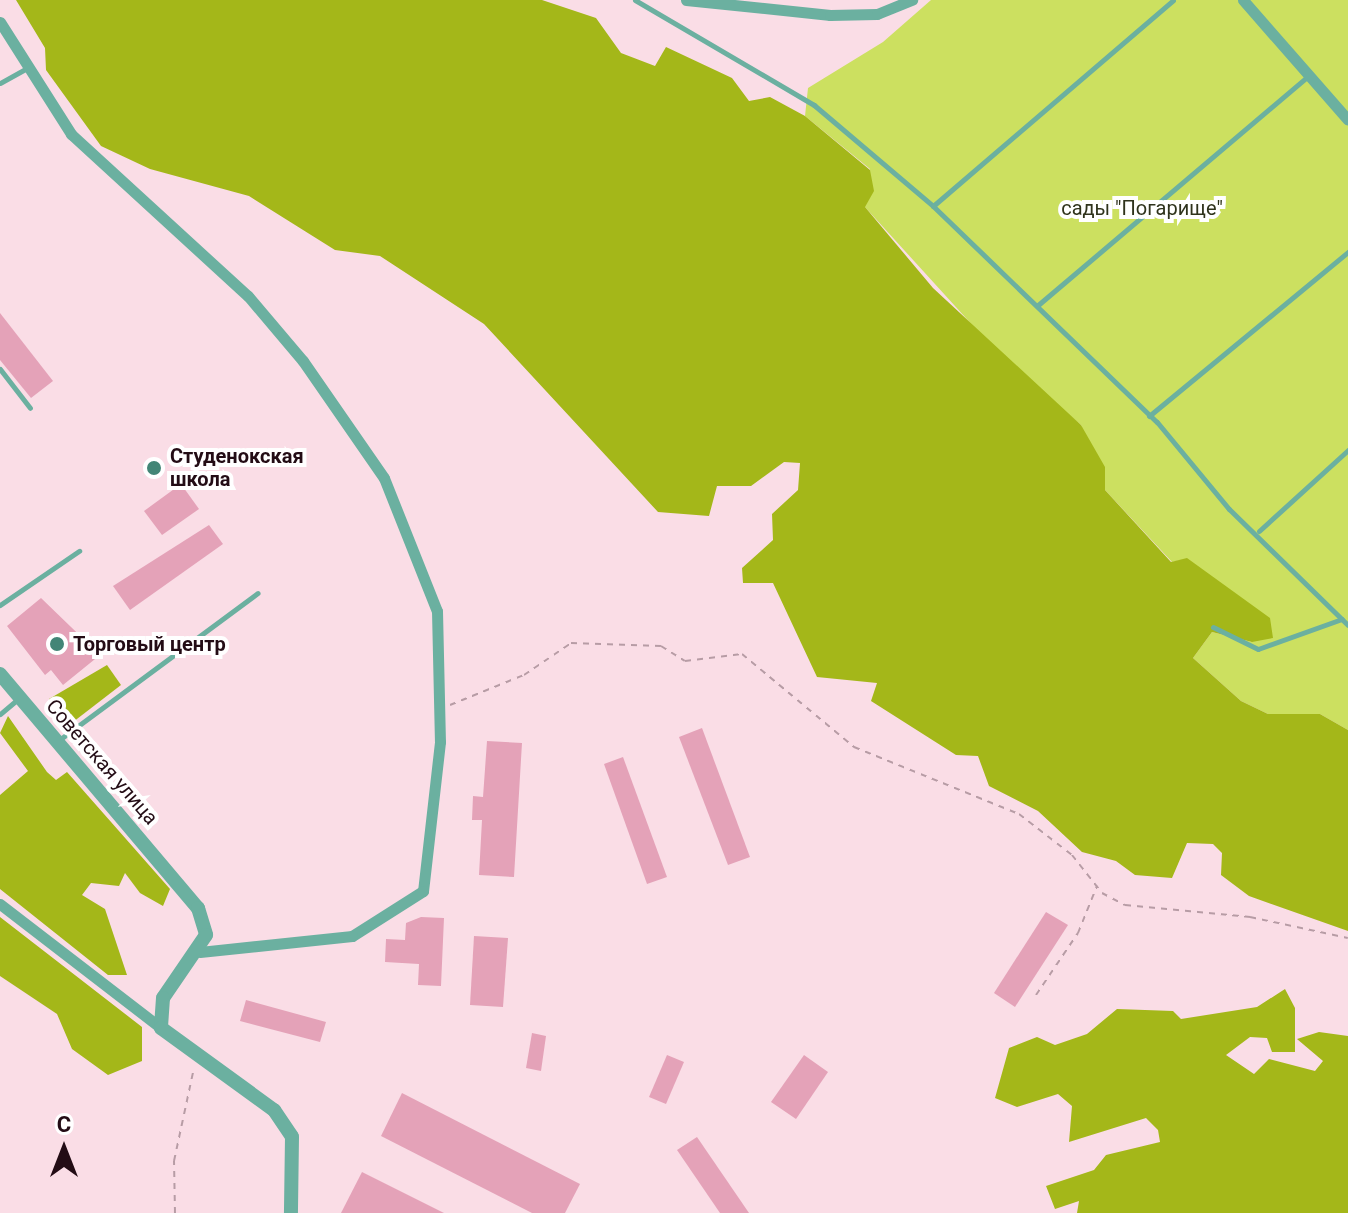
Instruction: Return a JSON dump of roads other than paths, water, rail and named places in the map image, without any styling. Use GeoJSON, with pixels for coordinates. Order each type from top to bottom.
{"type":"FeatureCollection","features":[{"type":"Feature","properties":{"kind":"street"},"geometry":{"type":"LineString","coordinates":[[686,0],[830,15],[877,14],[912,0]]}},
{"type":"Feature","properties":{"kind":"street"},"geometry":{"type":"LineString","coordinates":[[1243,0],[1348,120]]}},
{"type":"Feature","properties":{"kind":"street"},"geometry":{"type":"LineString","coordinates":[[0,22],[71,134],[105,170],[248,296],[384,478],[437,611],[441,714],[429,875],[413,904],[343,938],[200,952],[163,998],[161,1028]]}},
{"type":"Feature","properties":{"kind":"street","name":"Советская улица"},"geometry":{"type":"LineString","coordinates":[[0,674],[175,875],[198,908],[206,935],[200,952]]}},
{"type":"Feature","properties":{"kind":"street"},"geometry":{"type":"LineString","coordinates":[[0,904],[274,1110],[292,1137],[291,1213]]}},
{"type":"Feature","properties":{"kind":"lane"},"geometry":{"type":"LineString","coordinates":[[635,0],[814,105],[933,206],[1038,305],[1148,416],[1229,509],[1259,531],[1348,625]]}},
{"type":"Feature","properties":{"kind":"lane"},"geometry":{"type":"LineString","coordinates":[[933,206],[1173,0]]}},
{"type":"Feature","properties":{"kind":"lane"},"geometry":{"type":"LineString","coordinates":[[0,83],[28,68]]}},
{"type":"Feature","properties":{"kind":"lane"},"geometry":{"type":"LineString","coordinates":[[1038,305],[1309,76]]}},
{"type":"Feature","properties":{"kind":"lane"},"geometry":{"type":"LineString","coordinates":[[1148,416],[1348,252]]}},
{"type":"Feature","properties":{"kind":"lane"},"geometry":{"type":"LineString","coordinates":[[0,369],[30,408]]}},
{"type":"Feature","properties":{"kind":"lane"},"geometry":{"type":"LineString","coordinates":[[1259,531],[1348,450]]}},
{"type":"Feature","properties":{"kind":"lane"},"geometry":{"type":"LineString","coordinates":[[0,605],[79,551]]}},
{"type":"Feature","properties":{"kind":"lane"},"geometry":{"type":"LineString","coordinates":[[58,741],[258,593]]}},
{"type":"Feature","properties":{"kind":"lane"},"geometry":{"type":"LineString","coordinates":[[1213,627],[1258,649],[1342,619]]}},
{"type":"Feature","properties":{"kind":"lane"},"geometry":{"type":"LineString","coordinates":[[0,714],[20,697]]}},
{"type":"Feature","properties":{"kind":"place","name":"Студенокская школа"},"geometry":{"type":"Point","coordinates":[154,468]}},
{"type":"Feature","properties":{"kind":"place","name":"Торговый центр"},"geometry":{"type":"Point","coordinates":[57,644]}},
{"type":"Feature","properties":{"kind":"park label","name":"сады \"Погарище\""},"geometry":{"type":"Point","coordinates":[1142,208]}}]}
